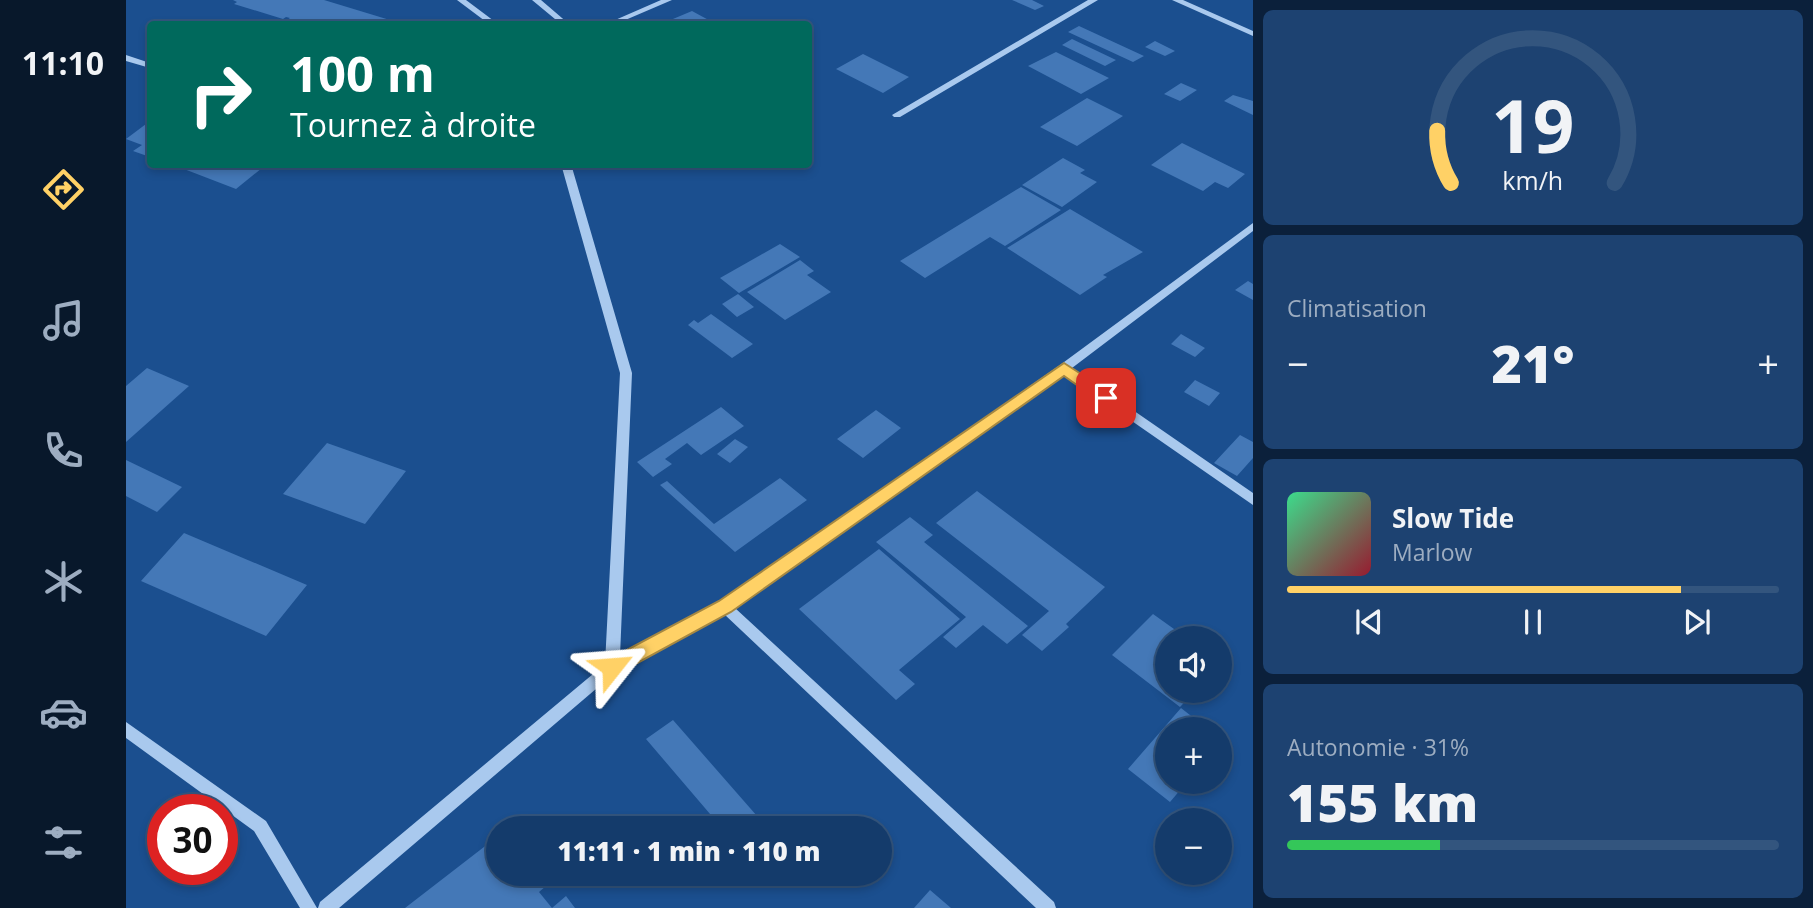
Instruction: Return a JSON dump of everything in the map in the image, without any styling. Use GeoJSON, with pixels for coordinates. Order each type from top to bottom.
{"type":"FeatureCollection","features":[{"type":"Feature","properties":{"kind":"street"},"geometry":{"type":"LineString","coordinates":[[461,0],[490,21]]}},
{"type":"Feature","properties":{"kind":"street"},"geometry":{"type":"LineString","coordinates":[[536,0],[561,21]]}},
{"type":"Feature","properties":{"kind":"street"},"geometry":{"type":"LineString","coordinates":[[617,21],[668,0]]}},
{"type":"Feature","properties":{"kind":"street"},"geometry":{"type":"LineString","coordinates":[[897,114],[1094,0]]}},
{"type":"Feature","properties":{"kind":"street"},"geometry":{"type":"LineString","coordinates":[[1176,0],[1253,34]]}},
{"type":"Feature","properties":{"kind":"street"},"geometry":{"type":"LineString","coordinates":[[126,58],[147,65]]}},
{"type":"Feature","properties":{"kind":"street"},"geometry":{"type":"LineString","coordinates":[[567,168],[626,373],[612,667]]}},
{"type":"Feature","properties":{"kind":"street"},"geometry":{"type":"LineString","coordinates":[[326,908],[612,667],[725,607],[1064,368],[1253,226]]}},
{"type":"Feature","properties":{"kind":"street"},"geometry":{"type":"LineString","coordinates":[[1064,368],[1253,500]]}},
{"type":"Feature","properties":{"kind":"street"},"geometry":{"type":"LineString","coordinates":[[725,607],[1048,908]]}},
{"type":"Feature","properties":{"kind":"street"},"geometry":{"type":"LineString","coordinates":[[126,729],[260,825],[309,908]]}},
{"type":"Feature","properties":{"kind":"building"},"geometry":{"type":"Polygon","coordinates":[[[233,0],[324,0],[393,21],[290,21],[287,20],[290,18],[283,19],[234,4],[237,2],[233,0]]]}},
{"type":"Feature","properties":{"kind":"building"},"geometry":{"type":"Polygon","coordinates":[[[1012,0],[1032,0],[1044,6],[1035,10],[1012,0]]]}},
{"type":"Feature","properties":{"kind":"building"},"geometry":{"type":"Polygon","coordinates":[[[692,11],[710,21],[668,21],[692,11]]]}},
{"type":"Feature","properties":{"kind":"building"},"geometry":{"type":"Polygon","coordinates":[[[1079,26],[1144,56],[1133,62],[1068,32],[1079,26]]]}},
{"type":"Feature","properties":{"kind":"building"},"geometry":{"type":"Polygon","coordinates":[[[1072,39],[1116,60],[1105,66],[1062,45],[1072,39]]]}},
{"type":"Feature","properties":{"kind":"building"},"geometry":{"type":"Polygon","coordinates":[[[1155,41],[1175,51],[1165,56],[1145,47],[1155,41]]]}},
{"type":"Feature","properties":{"kind":"building"},"geometry":{"type":"Polygon","coordinates":[[[1056,52],[1109,78],[1081,94],[1028,66],[1056,52]]]}},
{"type":"Feature","properties":{"kind":"building"},"geometry":{"type":"Polygon","coordinates":[[[863,54],[909,77],[883,93],[836,69],[863,54]]]}},
{"type":"Feature","properties":{"kind":"building"},"geometry":{"type":"Polygon","coordinates":[[[1181,83],[1197,90],[1180,101],[1164,94],[1181,83]]]}},
{"type":"Feature","properties":{"kind":"building"},"geometry":{"type":"Polygon","coordinates":[[[1233,95],[1253,101],[1253,115],[1224,101],[1233,95]]]}},
{"type":"Feature","properties":{"kind":"building"},"geometry":{"type":"Polygon","coordinates":[[[1087,98],[1123,116],[1077,146],[1040,127],[1087,98]]]}},
{"type":"Feature","properties":{"kind":"building"},"geometry":{"type":"Polygon","coordinates":[[[147,123],[147,156],[133,151],[142,145],[126,139],[147,123]]]}},
{"type":"Feature","properties":{"kind":"building"},"geometry":{"type":"Polygon","coordinates":[[[1182,143],[1245,174],[1228,188],[1215,182],[1203,191],[1151,165],[1182,143]]]}},
{"type":"Feature","properties":{"kind":"building"},"geometry":{"type":"Polygon","coordinates":[[[1063,158],[1085,170],[1080,173],[1097,182],[1062,207],[1022,185],[1063,158]]]}},
{"type":"Feature","properties":{"kind":"building"},"geometry":{"type":"Polygon","coordinates":[[[181,168],[262,168],[236,189],[181,168]]]}},
{"type":"Feature","properties":{"kind":"building"},"geometry":{"type":"Polygon","coordinates":[[[1021,187],[1061,210],[1005,246],[990,237],[925,278],[900,261],[1021,187]]]}},
{"type":"Feature","properties":{"kind":"building"},"geometry":{"type":"Polygon","coordinates":[[[1070,209],[1143,252],[1103,275],[1107,277],[1080,295],[1007,248],[1070,209]]]}},
{"type":"Feature","properties":{"kind":"building"},"geometry":{"type":"Polygon","coordinates":[[[780,244],[800,257],[739,293],[720,278],[780,244]]]}},
{"type":"Feature","properties":{"kind":"building"},"geometry":{"type":"Polygon","coordinates":[[[800,260],[814,271],[807,275],[831,292],[785,320],[747,292],[800,260]]]}},
{"type":"Feature","properties":{"kind":"building"},"geometry":{"type":"Polygon","coordinates":[[[1248,281],[1253,284],[1253,300],[1235,290],[1248,281]]]}},
{"type":"Feature","properties":{"kind":"building"},"geometry":{"type":"Polygon","coordinates":[[[738,294],[754,307],[737,317],[722,304],[738,294]]]}},
{"type":"Feature","properties":{"kind":"building"},"geometry":{"type":"Polygon","coordinates":[[[711,314],[753,344],[732,358],[688,325],[694,320],[698,323],[711,314]]]}},
{"type":"Feature","properties":{"kind":"building"},"geometry":{"type":"Polygon","coordinates":[[[1181,334],[1205,348],[1195,357],[1171,344],[1181,334]]]}},
{"type":"Feature","properties":{"kind":"building"},"geometry":{"type":"Polygon","coordinates":[[[147,368],[189,386],[126,442],[126,386],[147,368]]]}},
{"type":"Feature","properties":{"kind":"building"},"geometry":{"type":"Polygon","coordinates":[[[1195,380],[1220,393],[1209,406],[1184,392],[1195,380]]]}},
{"type":"Feature","properties":{"kind":"building"},"geometry":{"type":"Polygon","coordinates":[[[721,407],[744,426],[701,455],[687,443],[665,459],[672,464],[653,477],[637,462],[721,407]]]}},
{"type":"Feature","properties":{"kind":"building"},"geometry":{"type":"Polygon","coordinates":[[[876,410],[901,428],[863,458],[837,439],[876,410]]]}},
{"type":"Feature","properties":{"kind":"building"},"geometry":{"type":"Polygon","coordinates":[[[1240,435],[1253,442],[1253,458],[1237,476],[1214,463],[1240,435]]]}},
{"type":"Feature","properties":{"kind":"building"},"geometry":{"type":"Polygon","coordinates":[[[735,439],[748,447],[730,463],[717,454],[735,439]]]}},
{"type":"Feature","properties":{"kind":"building"},"geometry":{"type":"Polygon","coordinates":[[[327,443],[406,471],[365,524],[283,494],[327,443]]]}},
{"type":"Feature","properties":{"kind":"building"},"geometry":{"type":"Polygon","coordinates":[[[126,460],[182,487],[157,512],[126,496],[126,460]]]}},
{"type":"Feature","properties":{"kind":"building"},"geometry":{"type":"Polygon","coordinates":[[[780,478],[807,500],[735,552],[660,485],[667,481],[714,524],[780,478]]]}},
{"type":"Feature","properties":{"kind":"building"},"geometry":{"type":"Polygon","coordinates":[[[977,491],[1105,587],[1066,624],[1069,627],[1042,651],[1022,635],[1049,611],[936,523],[977,491]]]}},
{"type":"Feature","properties":{"kind":"building"},"geometry":{"type":"Polygon","coordinates":[[[910,517],[933,535],[924,542],[1028,626],[1007,644],[983,625],[956,648],[943,637],[966,617],[876,542],[910,517]]]}},
{"type":"Feature","properties":{"kind":"building"},"geometry":{"type":"Polygon","coordinates":[[[184,533],[307,585],[266,636],[141,581],[184,533]]]}},
{"type":"Feature","properties":{"kind":"building"},"geometry":{"type":"Polygon","coordinates":[[[879,549],[960,619],[899,670],[915,684],[896,700],[799,609],[879,549]]]}},
{"type":"Feature","properties":{"kind":"building"},"geometry":{"type":"Polygon","coordinates":[[[1153,614],[1170,626],[1155,626],[1155,688],[1112,655],[1153,614]]]}},
{"type":"Feature","properties":{"kind":"building"},"geometry":{"type":"Polygon","coordinates":[[[1181,708],[1192,717],[1173,717],[1181,708]]]}},
{"type":"Feature","properties":{"kind":"building"},"geometry":{"type":"Polygon","coordinates":[[[673,720],[757,816],[712,816],[646,739],[673,720]]]}},
{"type":"Feature","properties":{"kind":"building"},"geometry":{"type":"Polygon","coordinates":[[[1155,738],[1155,790],[1128,769],[1155,738]]]}},
{"type":"Feature","properties":{"kind":"building"},"geometry":{"type":"Polygon","coordinates":[[[1160,794],[1177,794],[1170,802],[1160,794]]]}},
{"type":"Feature","properties":{"kind":"building"},"geometry":{"type":"Polygon","coordinates":[[[486,845],[486,886],[546,886],[539,892],[552,908],[405,908],[486,845]]]}},
{"type":"Feature","properties":{"kind":"building"},"geometry":{"type":"Polygon","coordinates":[[[930,890],[951,908],[914,908],[930,890]]]}},
{"type":"Feature","properties":{"kind":"building"},"geometry":{"type":"Polygon","coordinates":[[[566,896],[575,908],[552,908],[566,896]]]}},
{"type":"Feature","properties":{"kind":"route"},"geometry":{"type":"LineString","coordinates":[[612,667],[725,607],[1064,368],[1106,398]]}}]}
